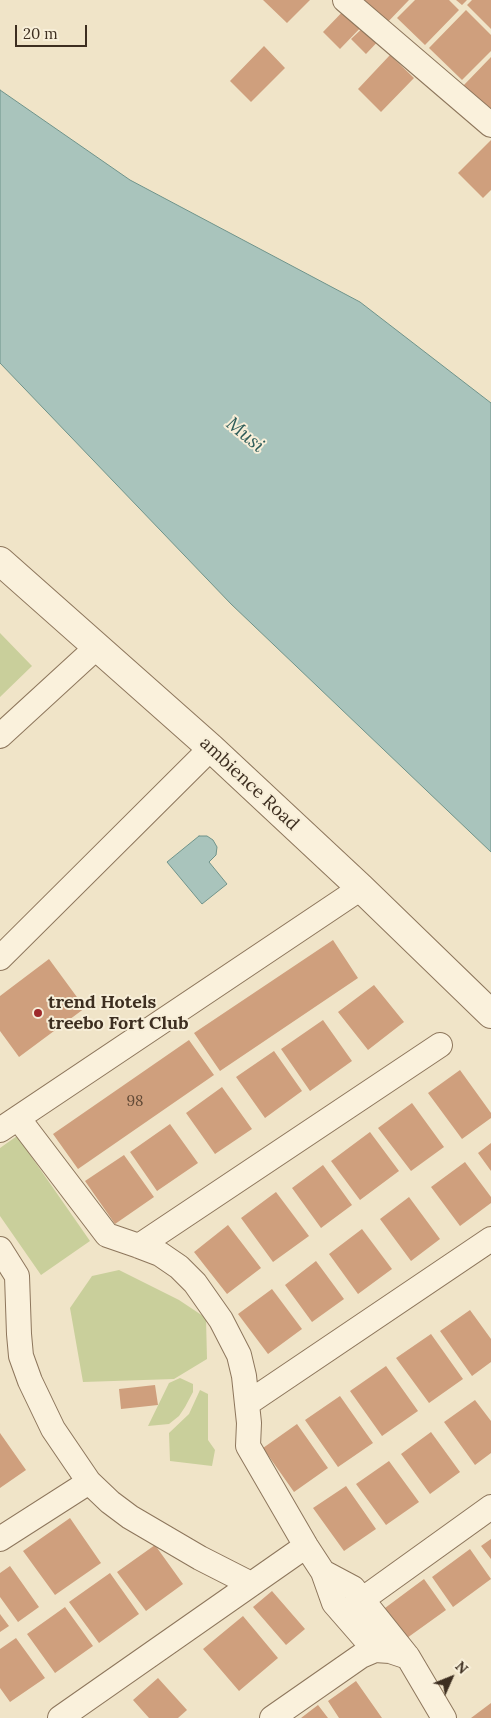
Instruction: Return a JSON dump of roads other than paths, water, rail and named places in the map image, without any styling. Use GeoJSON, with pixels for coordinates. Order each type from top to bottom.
{"type":"FeatureCollection","features":[{"type":"Feature","properties":{"kind":"street"},"geometry":{"type":"LineString","coordinates":[[345,0],[491,125]]}},
{"type":"Feature","properties":{"kind":"street","name":"ambience Road"},"geometry":{"type":"LineString","coordinates":[[0,561],[211,748],[491,1014]]}},
{"type":"Feature","properties":{"kind":"street"},"geometry":{"type":"LineString","coordinates":[[0,736],[97,647]]}},
{"type":"Feature","properties":{"kind":"street"},"geometry":{"type":"LineString","coordinates":[[0,958],[211,748]]}},
{"type":"Feature","properties":{"kind":"street"},"geometry":{"type":"LineString","coordinates":[[360,888],[9,1124],[107,1235],[160,1254],[179,1267],[195,1283],[221,1320],[238,1355],[244,1376],[248,1403],[248,1446],[323,1572],[334,1603],[375,1650]]}},
{"type":"Feature","properties":{"kind":"street"},"geometry":{"type":"LineString","coordinates":[[140,1246],[440,1045]]}},
{"type":"Feature","properties":{"kind":"street"},"geometry":{"type":"LineString","coordinates":[[248,1403],[491,1239]]}},
{"type":"Feature","properties":{"kind":"street"},"geometry":{"type":"LineString","coordinates":[[0,1249],[17,1276],[9,1315],[30,1381],[53,1430],[89,1482],[110,1502],[130,1517],[200,1558],[252,1584]]}},
{"type":"Feature","properties":{"kind":"street"},"geometry":{"type":"LineString","coordinates":[[0,1539],[89,1482]]}},
{"type":"Feature","properties":{"kind":"street"},"geometry":{"type":"LineString","coordinates":[[363,1599],[491,1507]]}},
{"type":"Feature","properties":{"kind":"street"},"geometry":{"type":"LineString","coordinates":[[60,1718],[306,1546]]}},
{"type":"Feature","properties":{"kind":"street"},"geometry":{"type":"LineString","coordinates":[[323,1572],[353,1588],[363,1599],[408,1657],[444,1718]]}},
{"type":"Feature","properties":{"kind":"street"},"geometry":{"type":"LineString","coordinates":[[272,1718],[361,1656],[375,1650],[390,1651],[408,1657]]}},
{"type":"Feature","properties":{"kind":"water","name":"Musi"},"geometry":{"type":"Polygon","coordinates":[[[0,90],[130,180],[360,302],[491,403],[491,852],[231,604],[0,363],[0,90]]]}},
{"type":"Feature","properties":{"kind":"water"},"geometry":{"type":"Polygon","coordinates":[[[199,836],[207,836],[213,840],[217,847],[216,855],[209,862],[227,884],[202,904],[167,862],[199,836]]]}},
{"type":"Feature","properties":{"kind":"place","name":"trend Hotels treebo Fort Club"},"geometry":{"type":"Point","coordinates":[38,1013]}}]}
